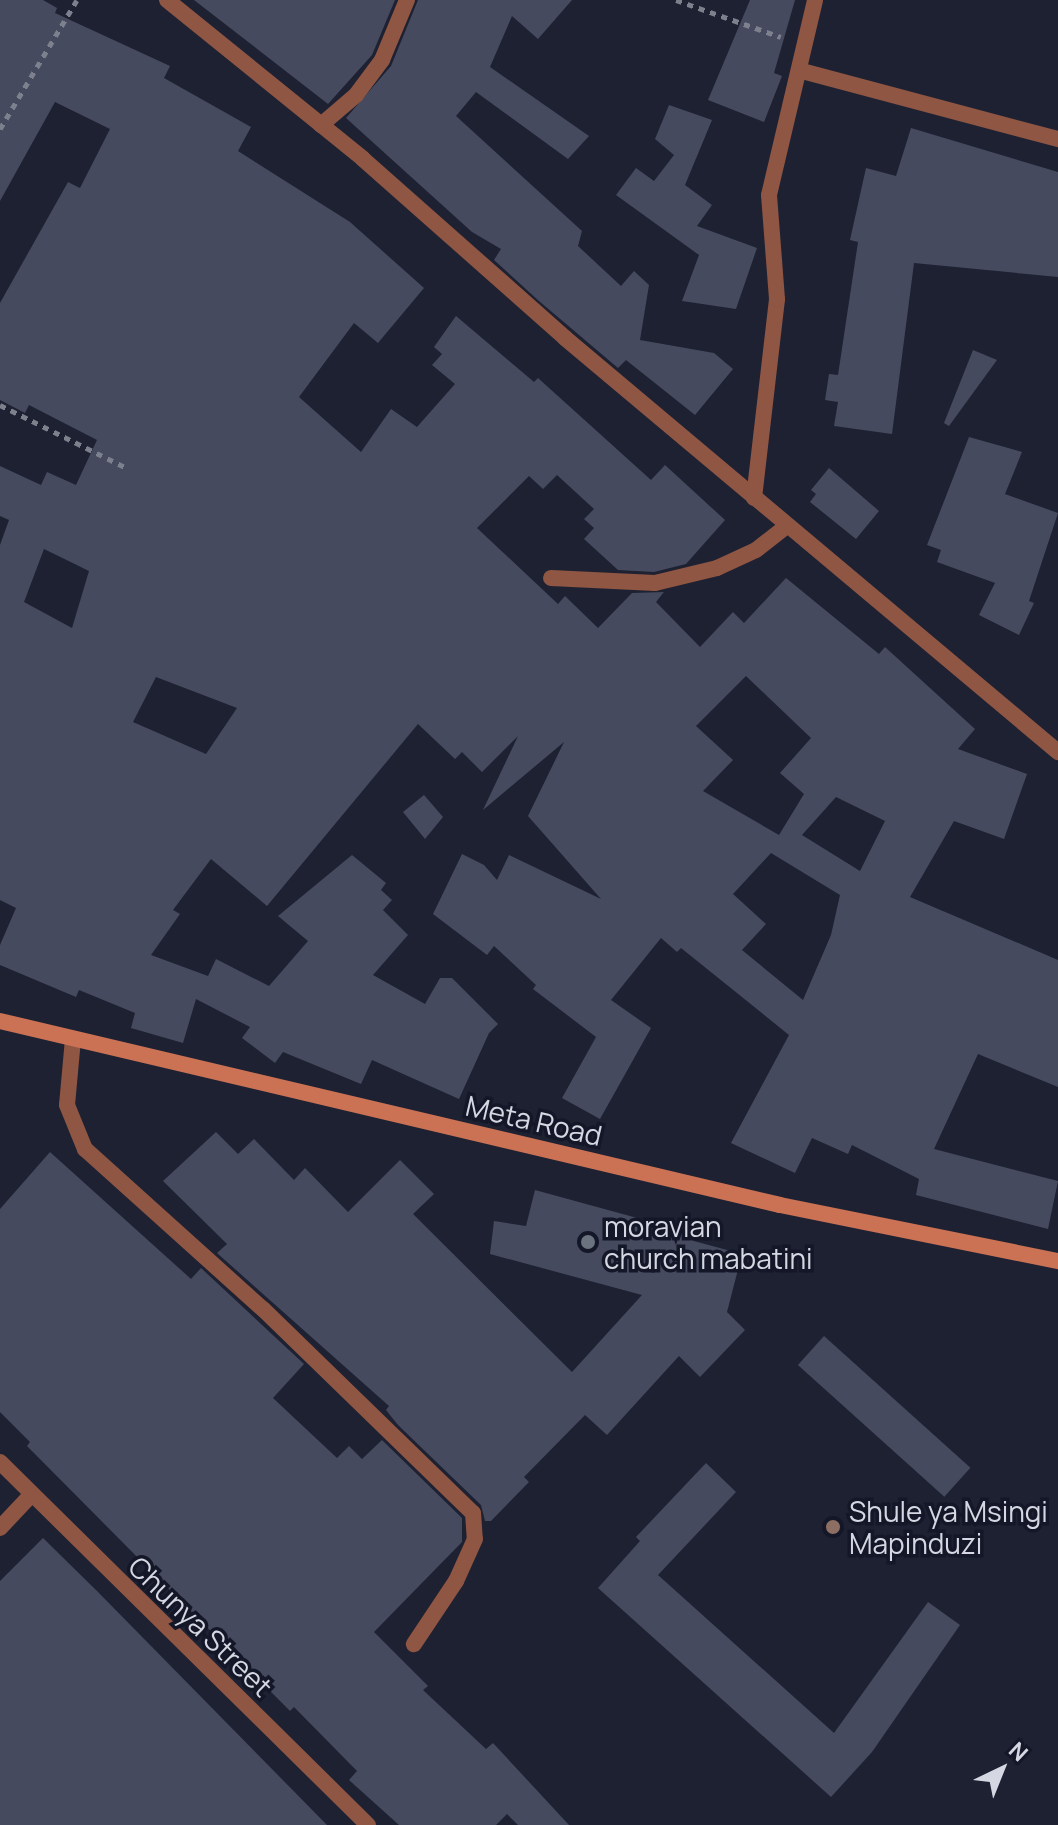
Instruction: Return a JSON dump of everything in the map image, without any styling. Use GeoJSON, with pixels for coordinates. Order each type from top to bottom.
{"type":"FeatureCollection","features":[{"type":"Feature","properties":{"kind":"street"},"geometry":{"type":"LineString","coordinates":[[167,0],[321,125],[754,498],[1058,752]]}},
{"type":"Feature","properties":{"kind":"street"},"geometry":{"type":"LineString","coordinates":[[321,125],[356,95],[382,60],[407,0]]}},
{"type":"Feature","properties":{"kind":"street"},"geometry":{"type":"LineString","coordinates":[[754,498],[777,299],[769,195],[802,71],[804,46],[815,0]]}},
{"type":"Feature","properties":{"kind":"street"},"geometry":{"type":"LineString","coordinates":[[802,71],[1058,139]]}},
{"type":"Feature","properties":{"kind":"street"},"geometry":{"type":"LineString","coordinates":[[551,578],[655,583],[717,568],[756,550],[787,526]]}},
{"type":"Feature","properties":{"kind":"street","name":"Meta Road"},"geometry":{"type":"LineString","coordinates":[[0,1021],[780,1205],[1057,1255]]}},
{"type":"Feature","properties":{"kind":"street"},"geometry":{"type":"LineString","coordinates":[[73,1039],[67,1105],[85,1149],[263,1309],[473,1513],[475,1539],[469,1553],[414,1644]]}},
{"type":"Feature","properties":{"kind":"street","name":"Chunya Street"},"geometry":{"type":"LineString","coordinates":[[0,1462],[368,1825]]}},
{"type":"Feature","properties":{"kind":"street"},"geometry":{"type":"LineString","coordinates":[[0,1528],[31,1495]]}},
{"type":"Feature","properties":{"kind":"path"},"geometry":{"type":"LineString","coordinates":[[0,129],[77,0]]}},
{"type":"Feature","properties":{"kind":"path"},"geometry":{"type":"LineString","coordinates":[[676,0],[804,46]]}},
{"type":"Feature","properties":{"kind":"path"},"geometry":{"type":"LineString","coordinates":[[0,405],[127,468]]}},
{"type":"Feature","properties":{"kind":"building"},"geometry":{"type":"Polygon","coordinates":[[[0,0],[43,0],[57,8],[55,13],[170,66],[164,78],[251,127],[238,151],[350,222],[424,288],[378,343],[354,323],[299,397],[361,452],[391,409],[417,427],[455,384],[432,365],[442,354],[434,347],[456,316],[534,382],[538,378],[651,480],[665,465],[725,520],[686,564],[654,572],[618,570],[584,539],[594,528],[584,519],[594,509],[557,475],[543,489],[529,476],[477,528],[558,604],[565,596],[598,628],[632,593],[664,592],[656,602],[700,647],[733,612],[744,623],[786,578],[879,654],[885,647],[975,729],[958,749],[1027,774],[1004,839],[954,821],[910,897],[1058,960],[1058,1087],[978,1054],[934,1149],[1058,1181],[1048,1229],[916,1195],[919,1179],[852,1145],[848,1154],[812,1138],[795,1173],[731,1143],[789,1035],[681,948],[677,952],[661,938],[611,1000],[651,1028],[600,1119],[562,1098],[596,1037],[533,989],[536,985],[494,946],[487,955],[433,914],[462,854],[484,865],[497,880],[509,855],[601,899],[528,816],[564,742],[483,810],[518,736],[482,772],[462,752],[455,759],[418,724],[267,906],[211,859],[173,910],[180,914],[151,955],[208,976],[216,959],[269,986],[308,941],[278,916],[352,855],[386,883],[381,890],[392,900],[383,910],[408,935],[373,975],[425,1004],[440,978],[452,978],[498,1024],[489,1033],[459,1099],[372,1060],[361,1084],[283,1052],[275,1063],[242,1038],[250,1027],[196,999],[183,1043],[131,1028],[135,1013],[79,990],[76,997],[0,965],[0,945],[16,908],[0,900],[0,545],[9,520],[0,516],[0,466],[41,485],[47,472],[76,485],[97,440],[29,405],[25,413],[0,400],[0,303],[68,182],[80,188],[110,129],[55,102],[0,201],[0,0]],[[44,549],[24,602],[72,628],[89,571],[44,549]],[[746,676],[696,726],[733,760],[703,791],[779,835],[804,794],[780,773],[811,738],[746,676]],[[156,677],[133,722],[206,754],[237,708],[156,677]],[[836,797],[802,835],[860,871],[885,821],[836,797]],[[771,853],[733,894],[766,924],[742,950],[803,1000],[831,935],[840,895],[771,853]]]}},
{"type":"Feature","properties":{"kind":"building"},"geometry":{"type":"Polygon","coordinates":[[[194,0],[395,0],[372,55],[328,104],[194,0]]]}},
{"type":"Feature","properties":{"kind":"building"},"geometry":{"type":"Polygon","coordinates":[[[418,0],[572,0],[538,39],[512,16],[490,67],[589,136],[568,159],[476,92],[456,116],[582,231],[578,246],[621,286],[634,271],[649,285],[640,340],[714,353],[733,369],[695,415],[626,360],[618,368],[539,301],[494,260],[501,249],[472,232],[346,118],[391,66],[418,0]]]}},
{"type":"Feature","properties":{"kind":"building"},"geometry":{"type":"Polygon","coordinates":[[[750,0],[795,0],[774,73],[782,76],[764,122],[708,100],[750,0]]]}},
{"type":"Feature","properties":{"kind":"building"},"geometry":{"type":"Polygon","coordinates":[[[669,105],[712,120],[685,185],[712,205],[697,226],[757,248],[736,309],[682,301],[699,255],[616,195],[636,168],[654,181],[674,155],[655,139],[669,105]]]}},
{"type":"Feature","properties":{"kind":"building"},"geometry":{"type":"Polygon","coordinates":[[[911,128],[1058,172],[1058,277],[914,263],[892,434],[834,426],[838,402],[825,400],[829,374],[838,375],[858,242],[850,240],[866,168],[896,176],[911,128]]]}},
{"type":"Feature","properties":{"kind":"building"},"geometry":{"type":"Polygon","coordinates":[[[973,350],[997,360],[949,426],[944,423],[973,350]]]}},
{"type":"Feature","properties":{"kind":"building"},"geometry":{"type":"Polygon","coordinates":[[[969,437],[1022,452],[1005,494],[1058,513],[1029,601],[1034,603],[1019,635],[979,615],[995,583],[937,562],[941,550],[927,545],[969,437]]]}},
{"type":"Feature","properties":{"kind":"building"},"geometry":{"type":"Polygon","coordinates":[[[829,468],[879,511],[856,539],[810,502],[816,494],[811,490],[829,468]]]}},
{"type":"Feature","properties":{"kind":"building"},"geometry":{"type":"Polygon","coordinates":[[[424,795],[443,817],[425,839],[403,812],[424,795]]]}},
{"type":"Feature","properties":{"kind":"building"},"geometry":{"type":"Polygon","coordinates":[[[216,1132],[238,1154],[254,1139],[294,1180],[305,1168],[348,1212],[400,1160],[434,1194],[413,1214],[572,1372],[642,1295],[490,1254],[494,1221],[526,1226],[535,1190],[692,1233],[690,1240],[742,1254],[727,1312],[745,1330],[700,1377],[679,1356],[607,1435],[585,1415],[524,1477],[529,1482],[491,1521],[485,1521],[481,1505],[398,1425],[386,1410],[389,1406],[217,1253],[227,1244],[163,1181],[216,1132]]]}},
{"type":"Feature","properties":{"kind":"building"},"geometry":{"type":"Polygon","coordinates":[[[50,1152],[191,1279],[201,1268],[304,1364],[273,1398],[337,1458],[349,1446],[362,1459],[382,1440],[462,1518],[462,1542],[374,1632],[428,1686],[423,1690],[486,1749],[493,1743],[569,1825],[518,1825],[507,1814],[496,1825],[399,1825],[349,1780],[357,1771],[294,1707],[290,1711],[27,1446],[30,1442],[0,1412],[0,1209],[50,1152]]]}},
{"type":"Feature","properties":{"kind":"building"},"geometry":{"type":"Polygon","coordinates":[[[824,1336],[970,1468],[944,1497],[798,1365],[824,1336]]]}},
{"type":"Feature","properties":{"kind":"building"},"geometry":{"type":"Polygon","coordinates":[[[706,1463],[736,1492],[658,1575],[834,1733],[928,1602],[960,1625],[872,1752],[831,1797],[598,1588],[640,1541],[636,1537],[706,1463]]]}},
{"type":"Feature","properties":{"kind":"building"},"geometry":{"type":"Polygon","coordinates":[[[43,1538],[327,1825],[0,1825],[0,1581],[43,1538]]]}},
{"type":"Feature","properties":{"kind":"place","name":"moravian church mabatini"},"geometry":{"type":"Point","coordinates":[588,1242]}},
{"type":"Feature","properties":{"kind":"place","name":"Shule ya Msingi Mapinduzi"},"geometry":{"type":"Point","coordinates":[833,1527]}}]}
